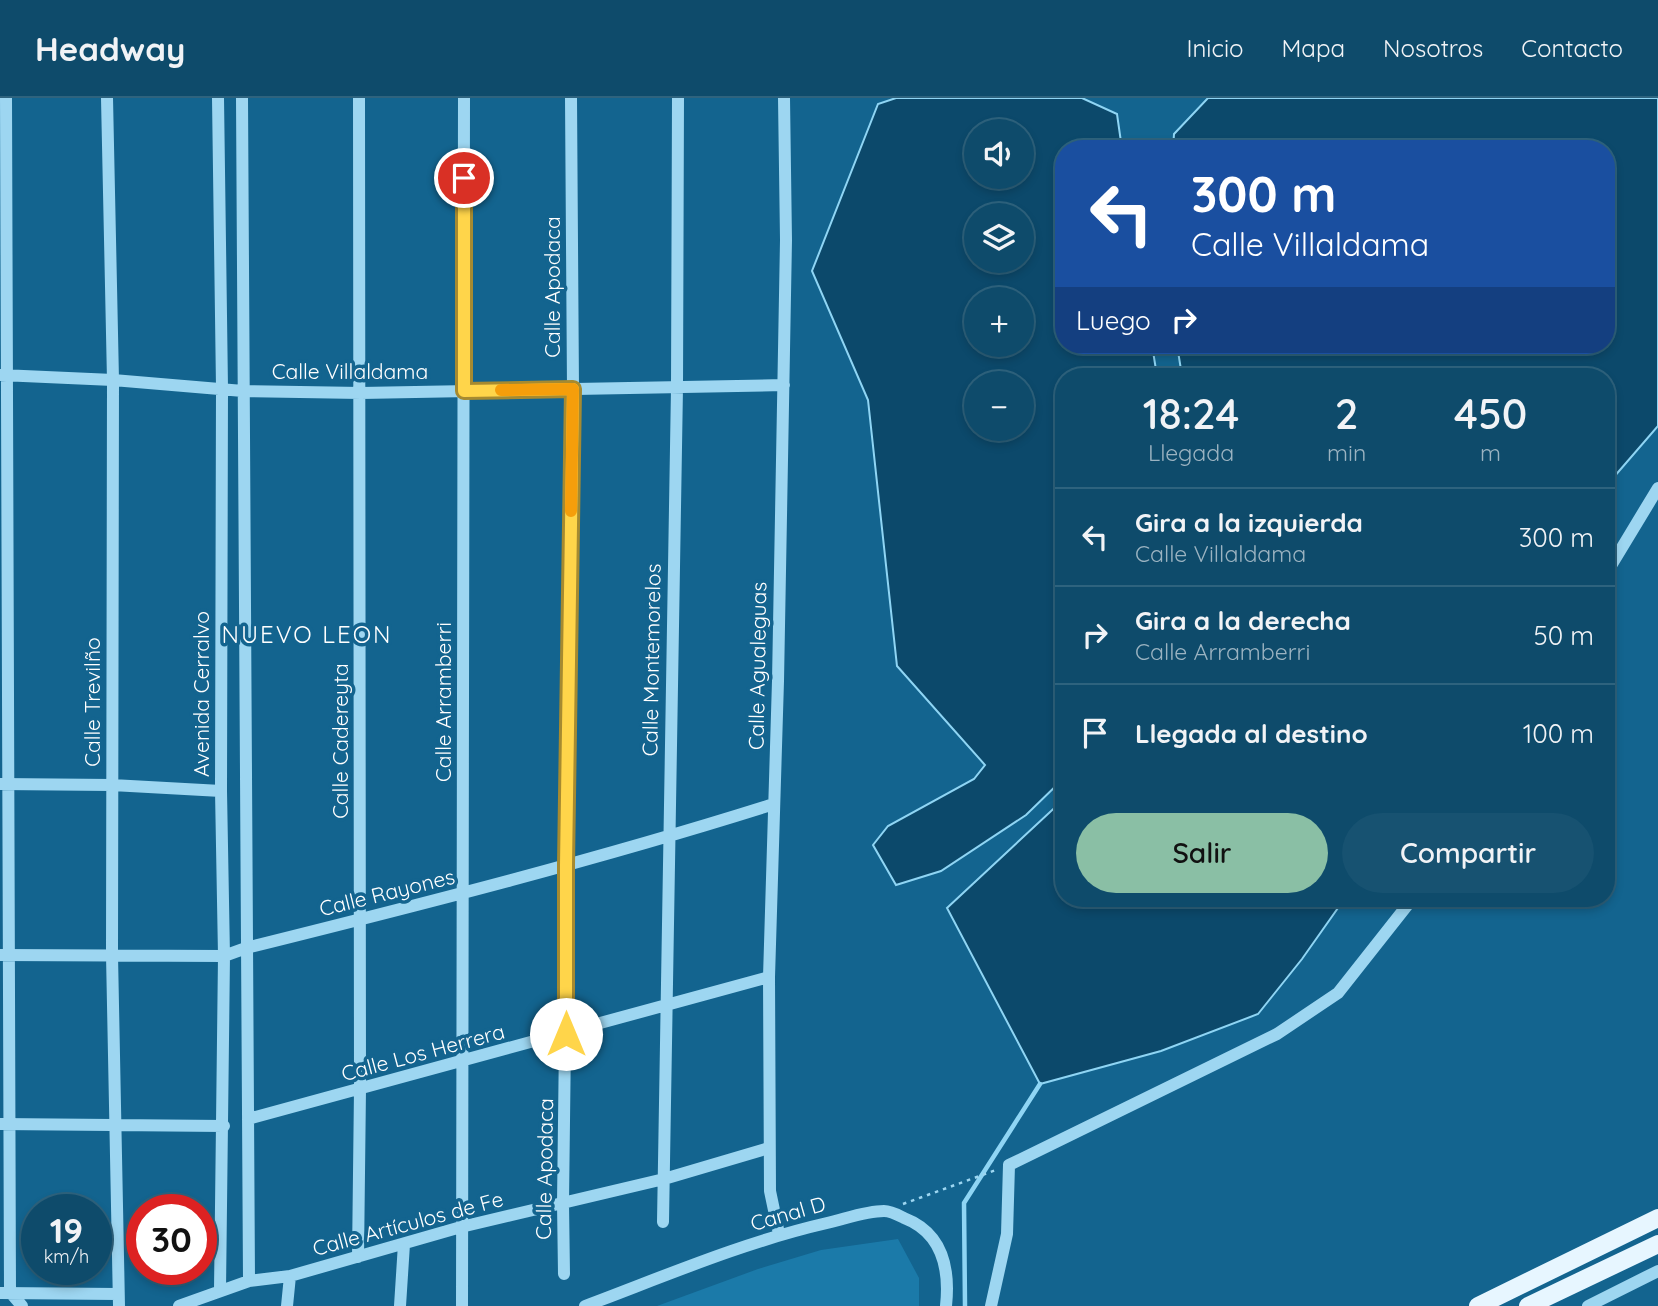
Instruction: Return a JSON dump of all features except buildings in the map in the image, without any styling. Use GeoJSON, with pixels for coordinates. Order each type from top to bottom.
{"type":"FeatureCollection","features":[{"type":"Feature","properties":{"kind":"main road"},"geometry":{"type":"LineString","coordinates":[[1478,1306],[1658,1218]]}},
{"type":"Feature","properties":{"kind":"main road"},"geometry":{"type":"LineString","coordinates":[[1528,1306],[1658,1244]]}},
{"type":"Feature","properties":{"kind":"street"},"geometry":{"type":"LineString","coordinates":[[5,1292],[6,98]]}},
{"type":"Feature","properties":{"kind":"street","name":"Calle Trevilño"},"geometry":{"type":"LineString","coordinates":[[107,98],[113,380],[112,955],[119,1300]]}},
{"type":"Feature","properties":{"kind":"street","name":"Avenida Cerralvo"},"geometry":{"type":"LineString","coordinates":[[218,98],[224,956],[220,1290]]}},
{"type":"Feature","properties":{"kind":"street","name":"Avenida Cerralvo"},"geometry":{"type":"LineString","coordinates":[[242,98],[250,1281]]}},
{"type":"Feature","properties":{"kind":"street","name":"Calle Cadereyta"},"geometry":{"type":"LineString","coordinates":[[358,1257],[361,393],[359,98]]}},
{"type":"Feature","properties":{"kind":"street","name":"Calle Arramberri"},"geometry":{"type":"LineString","coordinates":[[462,1306],[464,98]]}},
{"type":"Feature","properties":{"kind":"street","name":"Calle Apodaca"},"geometry":{"type":"LineString","coordinates":[[564,1274],[566,865],[573,389],[571,98]]}},
{"type":"Feature","properties":{"kind":"street","name":"Calle Montemorelos"},"geometry":{"type":"LineString","coordinates":[[663,1222],[677,388],[678,98]]}},
{"type":"Feature","properties":{"kind":"street","name":"Calle Agualeguas"},"geometry":{"type":"LineString","coordinates":[[779,1234],[770,1191],[769,977],[784,385],[787,189],[784,98]]}},
{"type":"Feature","properties":{"kind":"street","name":"Calle Villaldama"},"geometry":{"type":"LineString","coordinates":[[4,375],[113,380],[243,391],[361,393],[784,385]]}},
{"type":"Feature","properties":{"kind":"street"},"geometry":{"type":"LineString","coordinates":[[1615,559],[1658,488]]}},
{"type":"Feature","properties":{"kind":"street"},"geometry":{"type":"LineString","coordinates":[[4,785],[112,785],[221,791]]}},
{"type":"Feature","properties":{"kind":"street","name":"Calle Rayones"},"geometry":{"type":"LineString","coordinates":[[4,955],[224,956],[246,948],[463,894],[668,837],[774,804]]}},
{"type":"Feature","properties":{"kind":"street"},"geometry":{"type":"LineString","coordinates":[[991,1306],[1007,1234],[1009,1165],[1278,1034],[1338,993],[1407,907]]}},
{"type":"Feature","properties":{"kind":"street","name":"Calle Los Herrera"},"geometry":{"type":"LineString","coordinates":[[248,1119],[462,1063],[769,977]]}},
{"type":"Feature","properties":{"kind":"street"},"geometry":{"type":"LineString","coordinates":[[4,1124],[224,1126]]}},
{"type":"Feature","properties":{"kind":"street","name":"Calle Artículos de Fe"},"geometry":{"type":"LineString","coordinates":[[180,1306],[250,1281],[290,1276],[461,1227],[664,1179],[769,1148]]}},
{"type":"Feature","properties":{"kind":"street"},"geometry":{"type":"LineString","coordinates":[[887,1211],[928,1232],[938,1246],[945,1261],[948,1282],[946,1306]]}},
{"type":"Feature","properties":{"kind":"street","name":"Canal D"},"geometry":{"type":"LineString","coordinates":[[585,1306],[779,1234],[887,1211]]}},
{"type":"Feature","properties":{"kind":"street"},"geometry":{"type":"LineString","coordinates":[[400,1306],[404,1244]]}},
{"type":"Feature","properties":{"kind":"street"},"geometry":{"type":"LineString","coordinates":[[1588,1306],[1615,1300],[1658,1271]]}},
{"type":"Feature","properties":{"kind":"street"},"geometry":{"type":"LineString","coordinates":[[287,1306],[290,1276]]}},
{"type":"Feature","properties":{"kind":"street"},"geometry":{"type":"LineString","coordinates":[[5,1292],[119,1300]]}},
{"type":"Feature","properties":{"kind":"street"},"geometry":{"type":"LineString","coordinates":[[5,1292],[22,1306]]}},
{"type":"Feature","properties":{"kind":"path"},"geometry":{"type":"LineString","coordinates":[[887,1211],[931,1192],[993,1171]]}},
{"type":"Feature","properties":{"kind":"shaded area"},"geometry":{"type":"Polygon","coordinates":[[[896,98],[1082,98],[1117,114],[1121,140],[1055,140],[1055,354],[1153,354],[1156,368],[1055,368],[1055,787],[1026,815],[941,871],[896,885],[873,845],[888,826],[974,779],[985,765],[897,666],[868,400],[812,271],[878,104],[896,98]]]}},
{"type":"Feature","properties":{"kind":"shaded area"},"geometry":{"type":"Polygon","coordinates":[[[1208,98],[1658,98],[1658,426],[1615,476],[1615,368],[1181,368],[1178,354],[1615,354],[1615,140],[1174,140],[1174,134],[1208,98]]]}},
{"type":"Feature","properties":{"kind":"shaded area"},"geometry":{"type":"Polygon","coordinates":[[[1055,807],[1055,907],[1339,907],[1258,1014],[1161,1051],[1040,1084],[947,908],[1055,807]]]}},
{"type":"Feature","properties":{"kind":"shaded area"},"geometry":{"type":"Polygon","coordinates":[[[898,1239],[919,1278],[919,1306],[657,1306],[758,1269],[821,1250],[898,1239]]]}},
{"type":"Feature","properties":{"kind":"waterway"},"geometry":{"type":"LineString","coordinates":[[965,1306],[964,1203],[1040,1084]]}},
{"type":"Feature","properties":{"kind":"slow traffic"},"geometry":{"type":"LineString","coordinates":[[501,390],[573,389],[571,511]]}},
{"type":"Feature","properties":{"kind":"district","name":"NUEVO LEON"},"geometry":{"type":"Point","coordinates":[307,635]}},
{"type":"Feature","properties":{"kind":"route"},"geometry":{"type":"LineString","coordinates":[[464,178],[464,391],[573,389],[566,1034]]}}]}
